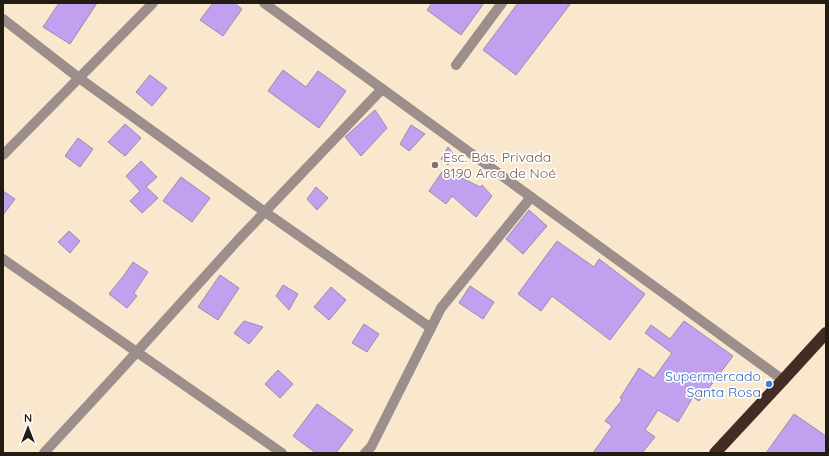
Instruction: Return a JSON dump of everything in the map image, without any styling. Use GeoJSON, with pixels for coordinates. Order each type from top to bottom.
{"type":"FeatureCollection","features":[{"type":"Feature","properties":{"kind":"highway"},"geometry":{"type":"LineString","coordinates":[[715,453],[826,333]]}},
{"type":"Feature","properties":{"kind":"street"},"geometry":{"type":"LineString","coordinates":[[3,155],[153,3]]}},
{"type":"Feature","properties":{"kind":"street"},"geometry":{"type":"LineString","coordinates":[[264,3],[783,380]]}},
{"type":"Feature","properties":{"kind":"street"},"geometry":{"type":"LineString","coordinates":[[456,65],[502,3]]}},
{"type":"Feature","properties":{"kind":"street"},"geometry":{"type":"LineString","coordinates":[[3,19],[79,78],[265,212],[431,328]]}},
{"type":"Feature","properties":{"kind":"street"},"geometry":{"type":"LineString","coordinates":[[44,453],[238,240],[382,89]]}},
{"type":"Feature","properties":{"kind":"street"},"geometry":{"type":"LineString","coordinates":[[365,453],[371,446],[441,308],[531,197]]}},
{"type":"Feature","properties":{"kind":"street"},"geometry":{"type":"LineString","coordinates":[[3,259],[282,453]]}},
{"type":"Feature","properties":{"kind":"building"},"geometry":{"type":"Polygon","coordinates":[[[59,3],[97,3],[70,44],[43,27],[59,3]]]}},
{"type":"Feature","properties":{"kind":"building"},"geometry":{"type":"Polygon","coordinates":[[[213,3],[234,3],[242,9],[223,36],[200,20],[213,3]]]}},
{"type":"Feature","properties":{"kind":"building"},"geometry":{"type":"Polygon","coordinates":[[[432,3],[484,3],[461,35],[427,10],[432,3]]]}},
{"type":"Feature","properties":{"kind":"building"},"geometry":{"type":"Polygon","coordinates":[[[518,3],[571,3],[516,75],[483,50],[518,3]]]}},
{"type":"Feature","properties":{"kind":"building"},"geometry":{"type":"Polygon","coordinates":[[[283,70],[306,87],[318,71],[346,91],[319,128],[268,91],[283,70]]]}},
{"type":"Feature","properties":{"kind":"building"},"geometry":{"type":"Polygon","coordinates":[[[150,75],[167,88],[152,106],[136,92],[150,75]]]}},
{"type":"Feature","properties":{"kind":"building"},"geometry":{"type":"Polygon","coordinates":[[[375,110],[387,128],[361,156],[345,137],[375,110]]]}},
{"type":"Feature","properties":{"kind":"building"},"geometry":{"type":"Polygon","coordinates":[[[125,124],[141,138],[125,156],[108,142],[125,124]]]}},
{"type":"Feature","properties":{"kind":"building"},"geometry":{"type":"Polygon","coordinates":[[[411,125],[425,134],[409,151],[400,144],[411,125]]]}},
{"type":"Feature","properties":{"kind":"building"},"geometry":{"type":"Polygon","coordinates":[[[78,138],[93,149],[80,167],[65,156],[78,138]]]}},
{"type":"Feature","properties":{"kind":"building"},"geometry":{"type":"Polygon","coordinates":[[[448,147],[455,156],[448,165],[441,159],[448,147]]]}},
{"type":"Feature","properties":{"kind":"building"},"geometry":{"type":"Polygon","coordinates":[[[141,161],[157,177],[146,187],[158,198],[142,213],[130,201],[140,191],[126,176],[141,161]]]}},
{"type":"Feature","properties":{"kind":"building"},"geometry":{"type":"Polygon","coordinates":[[[444,169],[480,187],[482,185],[492,196],[476,217],[452,196],[446,204],[429,191],[444,169]]]}},
{"type":"Feature","properties":{"kind":"building"},"geometry":{"type":"Polygon","coordinates":[[[181,177],[210,198],[192,222],[163,201],[181,177]]]}},
{"type":"Feature","properties":{"kind":"building"},"geometry":{"type":"Polygon","coordinates":[[[316,187],[328,198],[317,210],[307,199],[316,187]]]}},
{"type":"Feature","properties":{"kind":"building"},"geometry":{"type":"Polygon","coordinates":[[[3,191],[15,199],[3,215],[3,191]]]}},
{"type":"Feature","properties":{"kind":"building"},"geometry":{"type":"Polygon","coordinates":[[[529,210],[547,226],[523,254],[506,239],[529,210]]]}},
{"type":"Feature","properties":{"kind":"building"},"geometry":{"type":"Polygon","coordinates":[[[69,231],[80,241],[70,253],[58,242],[69,231]]]}},
{"type":"Feature","properties":{"kind":"building"},"geometry":{"type":"Polygon","coordinates":[[[557,241],[594,267],[599,259],[645,294],[610,340],[552,296],[541,311],[518,294],[557,241]]]}},
{"type":"Feature","properties":{"kind":"building"},"geometry":{"type":"Polygon","coordinates":[[[133,262],[148,272],[134,293],[137,296],[127,308],[109,294],[133,262]]]}},
{"type":"Feature","properties":{"kind":"building"},"geometry":{"type":"Polygon","coordinates":[[[220,275],[239,288],[218,320],[198,307],[220,275]]]}},
{"type":"Feature","properties":{"kind":"building"},"geometry":{"type":"Polygon","coordinates":[[[283,285],[298,294],[289,310],[276,296],[283,285]]]}},
{"type":"Feature","properties":{"kind":"building"},"geometry":{"type":"Polygon","coordinates":[[[470,286],[494,302],[483,319],[459,303],[470,286]]]}},
{"type":"Feature","properties":{"kind":"building"},"geometry":{"type":"Polygon","coordinates":[[[331,287],[346,300],[329,320],[314,307],[331,287]]]}},
{"type":"Feature","properties":{"kind":"building"},"geometry":{"type":"Polygon","coordinates":[[[244,321],[263,327],[249,344],[234,333],[244,321]]]}},
{"type":"Feature","properties":{"kind":"building"},"geometry":{"type":"Polygon","coordinates":[[[684,321],[733,356],[699,401],[693,397],[678,422],[658,410],[645,430],[655,437],[642,453],[593,453],[612,426],[605,421],[622,400],[620,398],[639,368],[654,378],[672,353],[645,333],[651,325],[670,339],[684,321]]]}},
{"type":"Feature","properties":{"kind":"building"},"geometry":{"type":"Polygon","coordinates":[[[364,324],[379,334],[367,352],[352,343],[364,324]]]}},
{"type":"Feature","properties":{"kind":"building"},"geometry":{"type":"Polygon","coordinates":[[[278,370],[293,384],[280,398],[265,384],[278,370]]]}},
{"type":"Feature","properties":{"kind":"building"},"geometry":{"type":"Polygon","coordinates":[[[317,404],[353,430],[336,453],[316,453],[293,436],[317,404]]]}},
{"type":"Feature","properties":{"kind":"building"},"geometry":{"type":"Polygon","coordinates":[[[794,414],[826,436],[826,453],[766,453],[794,414]]]}},
{"type":"Feature","properties":{"kind":"place","name":"Esc. Bás. Privada 8190 Arca de Noé"},"geometry":{"type":"Point","coordinates":[435,165]}},
{"type":"Feature","properties":{"kind":"place","name":"Supermercado Santa Rosa"},"geometry":{"type":"Point","coordinates":[769,384]}}]}
